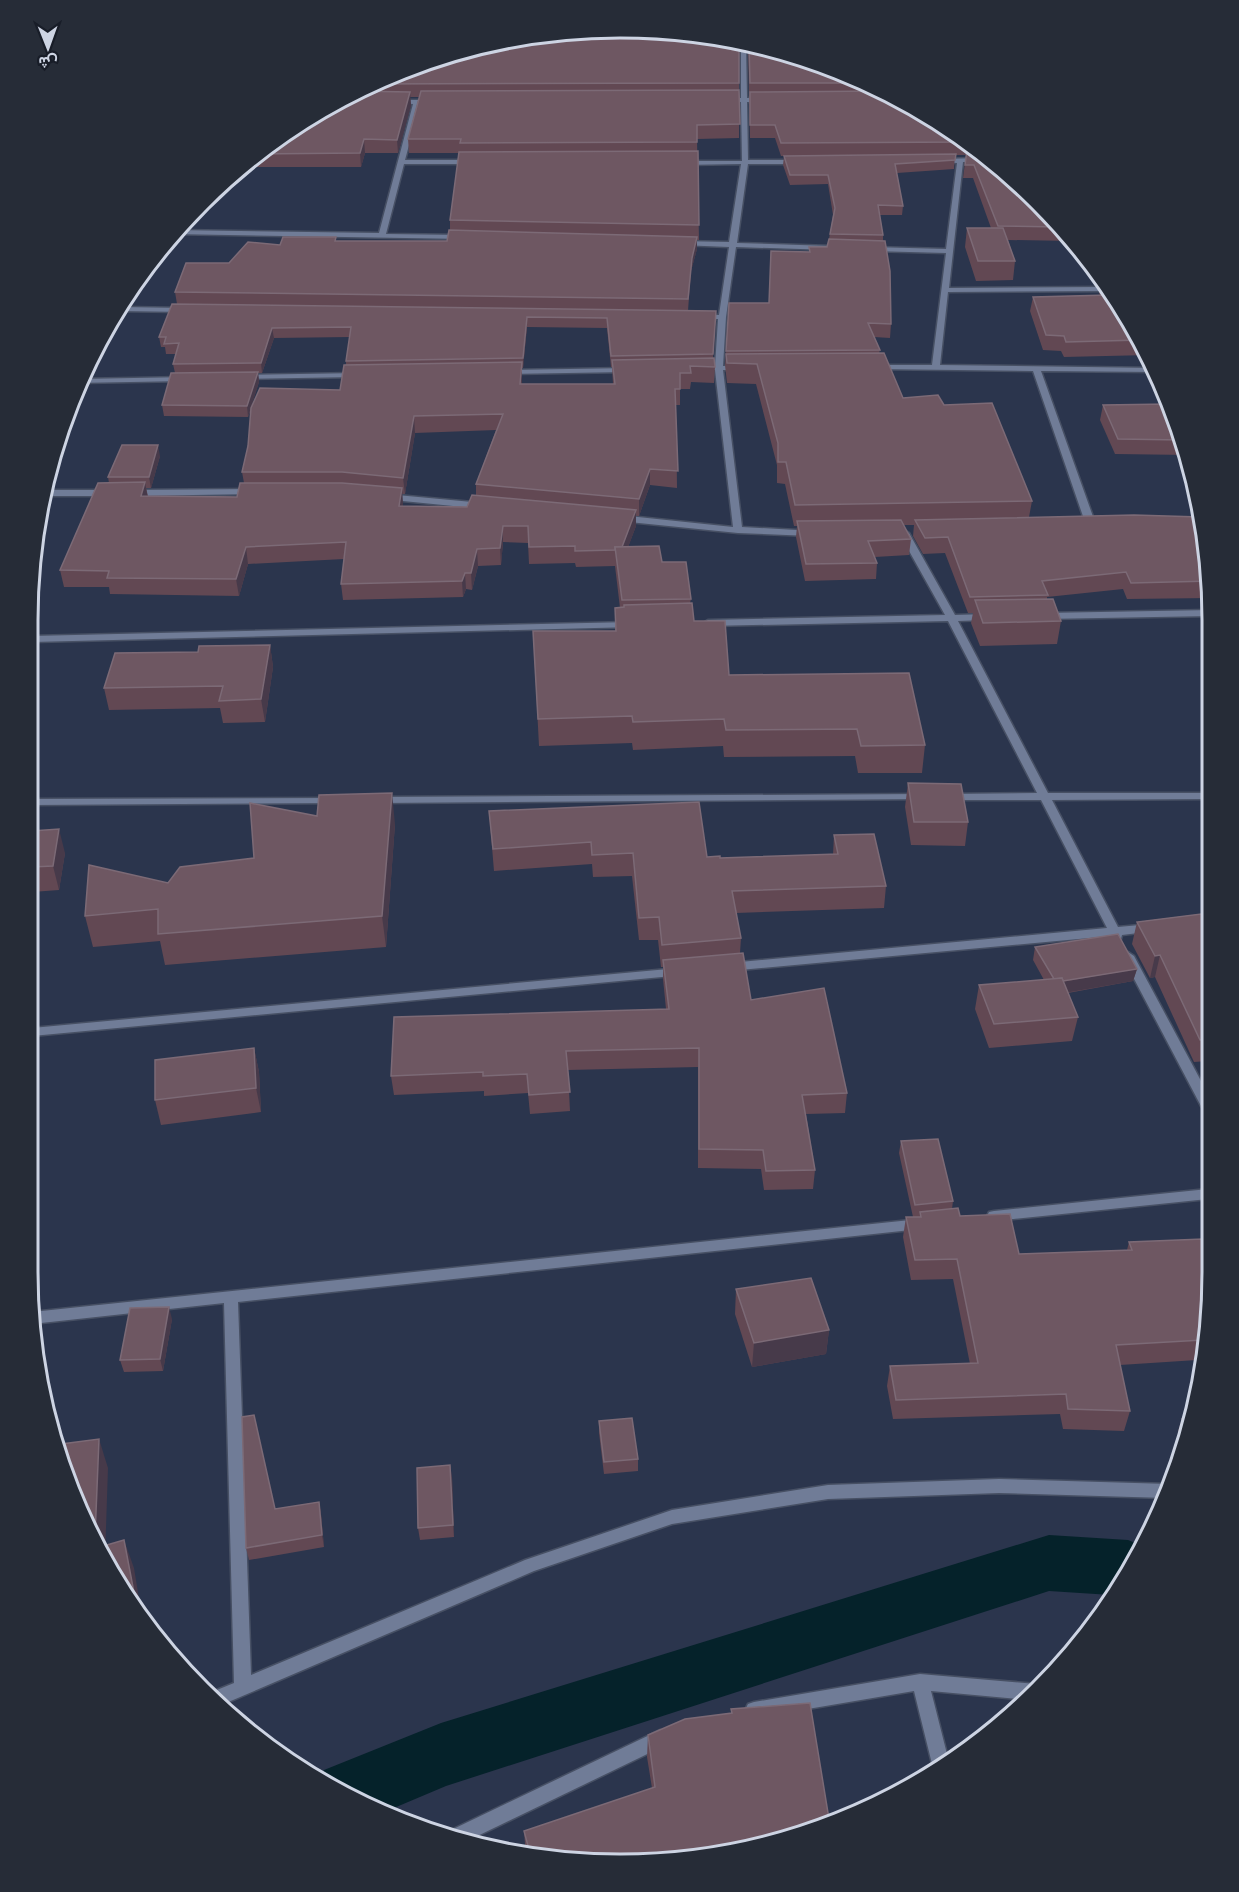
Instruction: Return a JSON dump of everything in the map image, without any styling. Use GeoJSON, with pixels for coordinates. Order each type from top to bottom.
{"type":"FeatureCollection","features":[{"type":"Feature","properties":{"kind":"street"},"geometry":{"type":"LineString","coordinates":[[738,530],[719,368],[722,317],[745,162],[746,100],[743,51]]}},
{"type":"Feature","properties":{"kind":"street"},"geometry":{"type":"LineString","coordinates":[[710,100],[769,100]]}},
{"type":"Feature","properties":{"kind":"street"},"geometry":{"type":"LineString","coordinates":[[383,102],[440,102]]}},
{"type":"Feature","properties":{"kind":"street"},"geometry":{"type":"LineString","coordinates":[[382,235],[417,102]]}},
{"type":"Feature","properties":{"kind":"street"},"geometry":{"type":"LineString","coordinates":[[936,161],[976,160]]}},
{"type":"Feature","properties":{"kind":"street"},"geometry":{"type":"LineString","coordinates":[[936,367],[960,161]]}},
{"type":"Feature","properties":{"kind":"street"},"geometry":{"type":"LineString","coordinates":[[401,162],[481,162]]}},
{"type":"Feature","properties":{"kind":"street"},"geometry":{"type":"LineString","coordinates":[[678,163],[805,162]]}},
{"type":"Feature","properties":{"kind":"street"},"geometry":{"type":"LineString","coordinates":[[186,232],[476,237]]}},
{"type":"Feature","properties":{"kind":"street"},"geometry":{"type":"LineString","coordinates":[[673,243],[835,248]]}},
{"type":"Feature","properties":{"kind":"street"},"geometry":{"type":"LineString","coordinates":[[858,248],[950,251]]}},
{"type":"Feature","properties":{"kind":"street"},"geometry":{"type":"LineString","coordinates":[[945,290],[1098,289]]}},
{"type":"Feature","properties":{"kind":"street"},"geometry":{"type":"LineString","coordinates":[[127,309],[191,310]]}},
{"type":"Feature","properties":{"kind":"street"},"geometry":{"type":"LineString","coordinates":[[687,317],[722,317]]}},
{"type":"Feature","properties":{"kind":"street"},"geometry":{"type":"LineString","coordinates":[[867,367],[1145,370]]}},
{"type":"Feature","properties":{"kind":"street"},"geometry":{"type":"LineString","coordinates":[[695,368],[753,368]]}},
{"type":"Feature","properties":{"kind":"street"},"geometry":{"type":"LineString","coordinates":[[1036,368],[1091,525]]}},
{"type":"Feature","properties":{"kind":"street"},"geometry":{"type":"LineString","coordinates":[[494,372],[636,369]]}},
{"type":"Feature","properties":{"kind":"street"},"geometry":{"type":"LineString","coordinates":[[233,378],[363,375]]}},
{"type":"Feature","properties":{"kind":"street"},"geometry":{"type":"LineString","coordinates":[[89,381],[197,378]]}},
{"type":"Feature","properties":{"kind":"street"},"geometry":{"type":"LineString","coordinates":[[52,494],[263,492]]}},
{"type":"Feature","properties":{"kind":"street"},"geometry":{"type":"LineString","coordinates":[[374,496],[489,506]]}},
{"type":"Feature","properties":{"kind":"street"},"geometry":{"type":"LineString","coordinates":[[604,517],[738,530],[820,533]]}},
{"type":"Feature","properties":{"kind":"street"},"geometry":{"type":"LineString","coordinates":[[1079,526],[1102,525]]}},
{"type":"Feature","properties":{"kind":"street"},"geometry":{"type":"LineString","coordinates":[[904,533],[951,617],[1043,797],[1202,1095]]}},
{"type":"Feature","properties":{"kind":"street"},"geometry":{"type":"LineString","coordinates":[[1034,616],[1202,613]]}},
{"type":"Feature","properties":{"kind":"street"},"geometry":{"type":"LineString","coordinates":[[700,623],[998,616]]}},
{"type":"Feature","properties":{"kind":"street"},"geometry":{"type":"LineString","coordinates":[[38,639],[641,625]]}},
{"type":"Feature","properties":{"kind":"street"},"geometry":{"type":"LineString","coordinates":[[365,801],[1202,795]]}},
{"type":"Feature","properties":{"kind":"street"},"geometry":{"type":"LineString","coordinates":[[38,802],[341,801]]}},
{"type":"Feature","properties":{"kind":"street"},"geometry":{"type":"LineString","coordinates":[[710,969],[1162,928]]}},
{"type":"Feature","properties":{"kind":"street"},"geometry":{"type":"LineString","coordinates":[[38,1031],[686,971]]}},
{"type":"Feature","properties":{"kind":"street"},"geometry":{"type":"LineString","coordinates":[[981,1218],[1202,1195]]}},
{"type":"Feature","properties":{"kind":"street"},"geometry":{"type":"LineString","coordinates":[[40,1317],[934,1223]]}},
{"type":"Feature","properties":{"kind":"street"},"geometry":{"type":"LineString","coordinates":[[231,1296],[243,1686]]}},
{"type":"Feature","properties":{"kind":"street"},"geometry":{"type":"LineString","coordinates":[[221,1696],[531,1565],[672,1517],[828,1492],[999,1486],[1159,1491]]}},
{"type":"Feature","properties":{"kind":"street"},"geometry":{"type":"LineString","coordinates":[[920,1682],[939,1759]]}},
{"type":"Feature","properties":{"kind":"street"},"geometry":{"type":"LineString","coordinates":[[740,1713],[775,1705],[920,1682],[1024,1691]]}},
{"type":"Feature","properties":{"kind":"street"},"geometry":{"type":"LineString","coordinates":[[463,1833],[675,1734]]}},
{"type":"Feature","properties":{"kind":"building"},"geometry":{"type":"Polygon","coordinates":[[[620,38],[695,42],[739,50],[739,83],[393,84],[432,68],[506,49],[544,42],[620,38]]]}},
{"type":"Feature","properties":{"kind":"building"},"geometry":{"type":"Polygon","coordinates":[[[749,53],[807,68],[844,83],[750,83],[749,53]]]}},
{"type":"Feature","properties":{"kind":"building"},"geometry":{"type":"Polygon","coordinates":[[[739,90],[740,124],[697,125],[697,142],[460,143],[461,139],[408,139],[421,91],[739,90]]]}},
{"type":"Feature","properties":{"kind":"building"},"geometry":{"type":"Polygon","coordinates":[[[376,91],[410,92],[397,140],[364,139],[360,153],[271,154],[329,115],[376,91]]]}},
{"type":"Feature","properties":{"kind":"building"},"geometry":{"type":"Polygon","coordinates":[[[862,91],[910,115],[952,142],[781,143],[775,125],[750,125],[750,92],[862,91]]]}},
{"type":"Feature","properties":{"kind":"building"},"geometry":{"type":"Polygon","coordinates":[[[698,151],[699,225],[450,220],[459,152],[698,151]]]}},
{"type":"Feature","properties":{"kind":"building"},"geometry":{"type":"Polygon","coordinates":[[[967,153],[1003,182],[1048,227],[998,226],[974,165],[965,165],[967,153]]]}},
{"type":"Feature","properties":{"kind":"building"},"geometry":{"type":"Polygon","coordinates":[[[956,154],[955,160],[895,164],[903,206],[878,205],[883,235],[830,234],[835,208],[828,175],[790,175],[784,156],[956,154]]]}},
{"type":"Feature","properties":{"kind":"building"},"geometry":{"type":"Polygon","coordinates":[[[967,228],[1003,228],[1015,261],[978,261],[967,228]]]}},
{"type":"Feature","properties":{"kind":"building"},"geometry":{"type":"Polygon","coordinates":[[[449,230],[697,237],[692,258],[688,299],[175,292],[186,263],[229,263],[248,242],[280,245],[283,237],[336,237],[335,241],[447,241],[449,230]]]}},
{"type":"Feature","properties":{"kind":"building"},"geometry":{"type":"Polygon","coordinates":[[[829,239],[885,241],[890,271],[891,324],[868,323],[880,350],[726,351],[729,303],[769,303],[771,251],[810,252],[809,247],[827,247],[829,239]]]}},
{"type":"Feature","properties":{"kind":"building"},"geometry":{"type":"Polygon","coordinates":[[[1102,295],[1130,340],[1066,342],[1064,336],[1046,335],[1033,297],[1102,295]]]}},
{"type":"Feature","properties":{"kind":"building"},"geometry":{"type":"Polygon","coordinates":[[[172,304],[716,311],[713,354],[611,356],[607,318],[527,317],[523,358],[346,361],[351,327],[272,328],[261,363],[173,364],[179,343],[164,344],[166,337],[159,337],[172,304]]]}},
{"type":"Feature","properties":{"kind":"building"},"geometry":{"type":"Polygon","coordinates":[[[884,353],[903,398],[938,395],[944,405],[992,403],[1032,501],[795,505],[786,462],[778,462],[778,443],[757,364],[727,363],[726,354],[884,353]]]}},
{"type":"Feature","properties":{"kind":"building"},"geometry":{"type":"Polygon","coordinates":[[[714,358],[715,367],[690,366],[691,373],[680,373],[680,389],[675,389],[678,471],[650,469],[639,499],[476,484],[503,414],[414,416],[403,478],[342,472],[242,472],[248,446],[251,408],[260,388],[340,390],[344,365],[522,362],[520,384],[615,384],[612,360],[714,358]]]}},
{"type":"Feature","properties":{"kind":"building"},"geometry":{"type":"Polygon","coordinates":[[[258,372],[247,406],[162,405],[171,373],[258,372]]]}},
{"type":"Feature","properties":{"kind":"building"},"geometry":{"type":"Polygon","coordinates":[[[1160,404],[1173,440],[1118,439],[1103,405],[1160,404]]]}},
{"type":"Feature","properties":{"kind":"building"},"geometry":{"type":"Polygon","coordinates":[[[122,445],[158,445],[149,477],[108,477],[122,445]]]}},
{"type":"Feature","properties":{"kind":"building"},"geometry":{"type":"Polygon","coordinates":[[[145,482],[141,496],[237,497],[240,483],[342,483],[402,488],[399,506],[467,507],[472,495],[636,510],[622,547],[615,547],[615,550],[575,551],[575,546],[529,547],[528,526],[503,526],[500,548],[477,549],[471,573],[465,573],[462,581],[341,584],[346,542],[246,547],[236,579],[107,578],[109,571],[60,570],[98,483],[145,482]]]}},
{"type":"Feature","properties":{"kind":"building"},"geometry":{"type":"Polygon","coordinates":[[[1134,515],[1192,517],[1200,581],[1131,583],[1126,572],[1042,581],[1048,595],[970,597],[948,537],[925,538],[915,520],[1134,515]]]}},
{"type":"Feature","properties":{"kind":"building"},"geometry":{"type":"Polygon","coordinates":[[[901,520],[911,539],[868,541],[877,563],[806,564],[797,521],[901,520]]]}},
{"type":"Feature","properties":{"kind":"building"},"geometry":{"type":"Polygon","coordinates":[[[659,546],[662,562],[686,562],[691,599],[622,600],[615,547],[659,546]]]}},
{"type":"Feature","properties":{"kind":"building"},"geometry":{"type":"Polygon","coordinates":[[[1053,599],[1061,621],[983,623],[975,600],[1053,599]]]}},
{"type":"Feature","properties":{"kind":"building"},"geometry":{"type":"Polygon","coordinates":[[[692,603],[694,621],[725,621],[729,675],[909,673],[925,745],[861,746],[857,729],[726,730],[724,719],[633,722],[632,716],[538,719],[533,631],[616,631],[615,608],[624,607],[624,605],[692,603]]]}},
{"type":"Feature","properties":{"kind":"building"},"geometry":{"type":"Polygon","coordinates":[[[270,645],[261,699],[219,701],[223,686],[104,688],[115,653],[198,652],[199,646],[270,645]]]}},
{"type":"Feature","properties":{"kind":"building"},"geometry":{"type":"Polygon","coordinates":[[[908,783],[961,784],[968,822],[914,822],[908,783]]]}},
{"type":"Feature","properties":{"kind":"building"},"geometry":{"type":"Polygon","coordinates":[[[392,793],[382,916],[158,934],[158,909],[85,916],[89,865],[168,883],[180,867],[254,858],[250,803],[317,816],[319,795],[392,793]]]}},
{"type":"Feature","properties":{"kind":"building"},"geometry":{"type":"Polygon","coordinates":[[[699,802],[707,857],[838,854],[834,835],[874,834],[886,886],[732,891],[741,938],[662,945],[659,917],[639,918],[633,853],[592,855],[591,842],[493,849],[489,811],[699,802]]]}},
{"type":"Feature","properties":{"kind":"building"},"geometry":{"type":"Polygon","coordinates":[[[59,829],[53,866],[38,867],[38,831],[59,829]]]}},
{"type":"Feature","properties":{"kind":"building"},"geometry":{"type":"Polygon","coordinates":[[[1202,914],[1202,1040],[1200,1040],[1160,955],[1155,956],[1137,922],[1202,914]]]}},
{"type":"Feature","properties":{"kind":"building"},"geometry":{"type":"Polygon","coordinates":[[[1118,934],[1137,969],[1063,981],[1062,978],[1054,979],[1035,947],[1118,934]]]}},
{"type":"Feature","properties":{"kind":"building"},"geometry":{"type":"Polygon","coordinates":[[[743,953],[751,1000],[824,988],[847,1093],[802,1095],[815,1170],[766,1171],[763,1150],[699,1149],[699,1048],[566,1051],[570,1092],[529,1095],[527,1074],[483,1076],[483,1072],[391,1076],[394,1017],[669,1009],[663,960],[743,953]]]}},
{"type":"Feature","properties":{"kind":"building"},"geometry":{"type":"Polygon","coordinates":[[[1062,978],[1078,1017],[994,1024],[979,985],[1062,978]]]}},
{"type":"Feature","properties":{"kind":"building"},"geometry":{"type":"Polygon","coordinates":[[[254,1048],[256,1088],[155,1100],[155,1060],[254,1048]]]}},
{"type":"Feature","properties":{"kind":"building"},"geometry":{"type":"Polygon","coordinates":[[[938,1139],[953,1201],[915,1205],[901,1141],[938,1139]]]}},
{"type":"Feature","properties":{"kind":"building"},"geometry":{"type":"Polygon","coordinates":[[[958,1208],[960,1216],[1010,1214],[1019,1254],[1132,1250],[1129,1242],[1202,1239],[1198,1340],[1116,1345],[1130,1411],[1068,1409],[1066,1394],[896,1400],[890,1366],[978,1363],[957,1259],[915,1260],[906,1217],[921,1217],[920,1212],[958,1208]]]}},
{"type":"Feature","properties":{"kind":"building"},"geometry":{"type":"Polygon","coordinates":[[[811,1278],[829,1330],[754,1343],[736,1289],[811,1278]]]}},
{"type":"Feature","properties":{"kind":"building"},"geometry":{"type":"Polygon","coordinates":[[[169,1307],[160,1359],[120,1360],[130,1308],[169,1307]]]}},
{"type":"Feature","properties":{"kind":"building"},"geometry":{"type":"Polygon","coordinates":[[[254,1415],[275,1509],[319,1502],[322,1535],[246,1548],[242,1417],[254,1415]]]}},
{"type":"Feature","properties":{"kind":"building"},"geometry":{"type":"Polygon","coordinates":[[[632,1418],[638,1459],[604,1462],[599,1421],[632,1418]]]}},
{"type":"Feature","properties":{"kind":"building"},"geometry":{"type":"Polygon","coordinates":[[[99,1439],[96,1525],[82,1495],[63,1444],[99,1439]]]}},
{"type":"Feature","properties":{"kind":"building"},"geometry":{"type":"Polygon","coordinates":[[[450,1465],[453,1525],[418,1528],[417,1468],[450,1465]]]}},
{"type":"Feature","properties":{"kind":"building"},"geometry":{"type":"Polygon","coordinates":[[[124,1540],[134,1593],[115,1564],[106,1545],[124,1540]]]}},
{"type":"Feature","properties":{"kind":"building"},"geometry":{"type":"Polygon","coordinates":[[[810,1703],[828,1815],[770,1835],[695,1850],[620,1854],[581,1853],[528,1847],[524,1831],[655,1787],[648,1735],[685,1719],[732,1713],[731,1709],[810,1703]]]}},
{"type":"Feature","properties":{"kind":"waterway"},"geometry":{"type":"LineString","coordinates":[[356,1791],[441,1755],[1049,1563],[1122,1568]]}}]}
